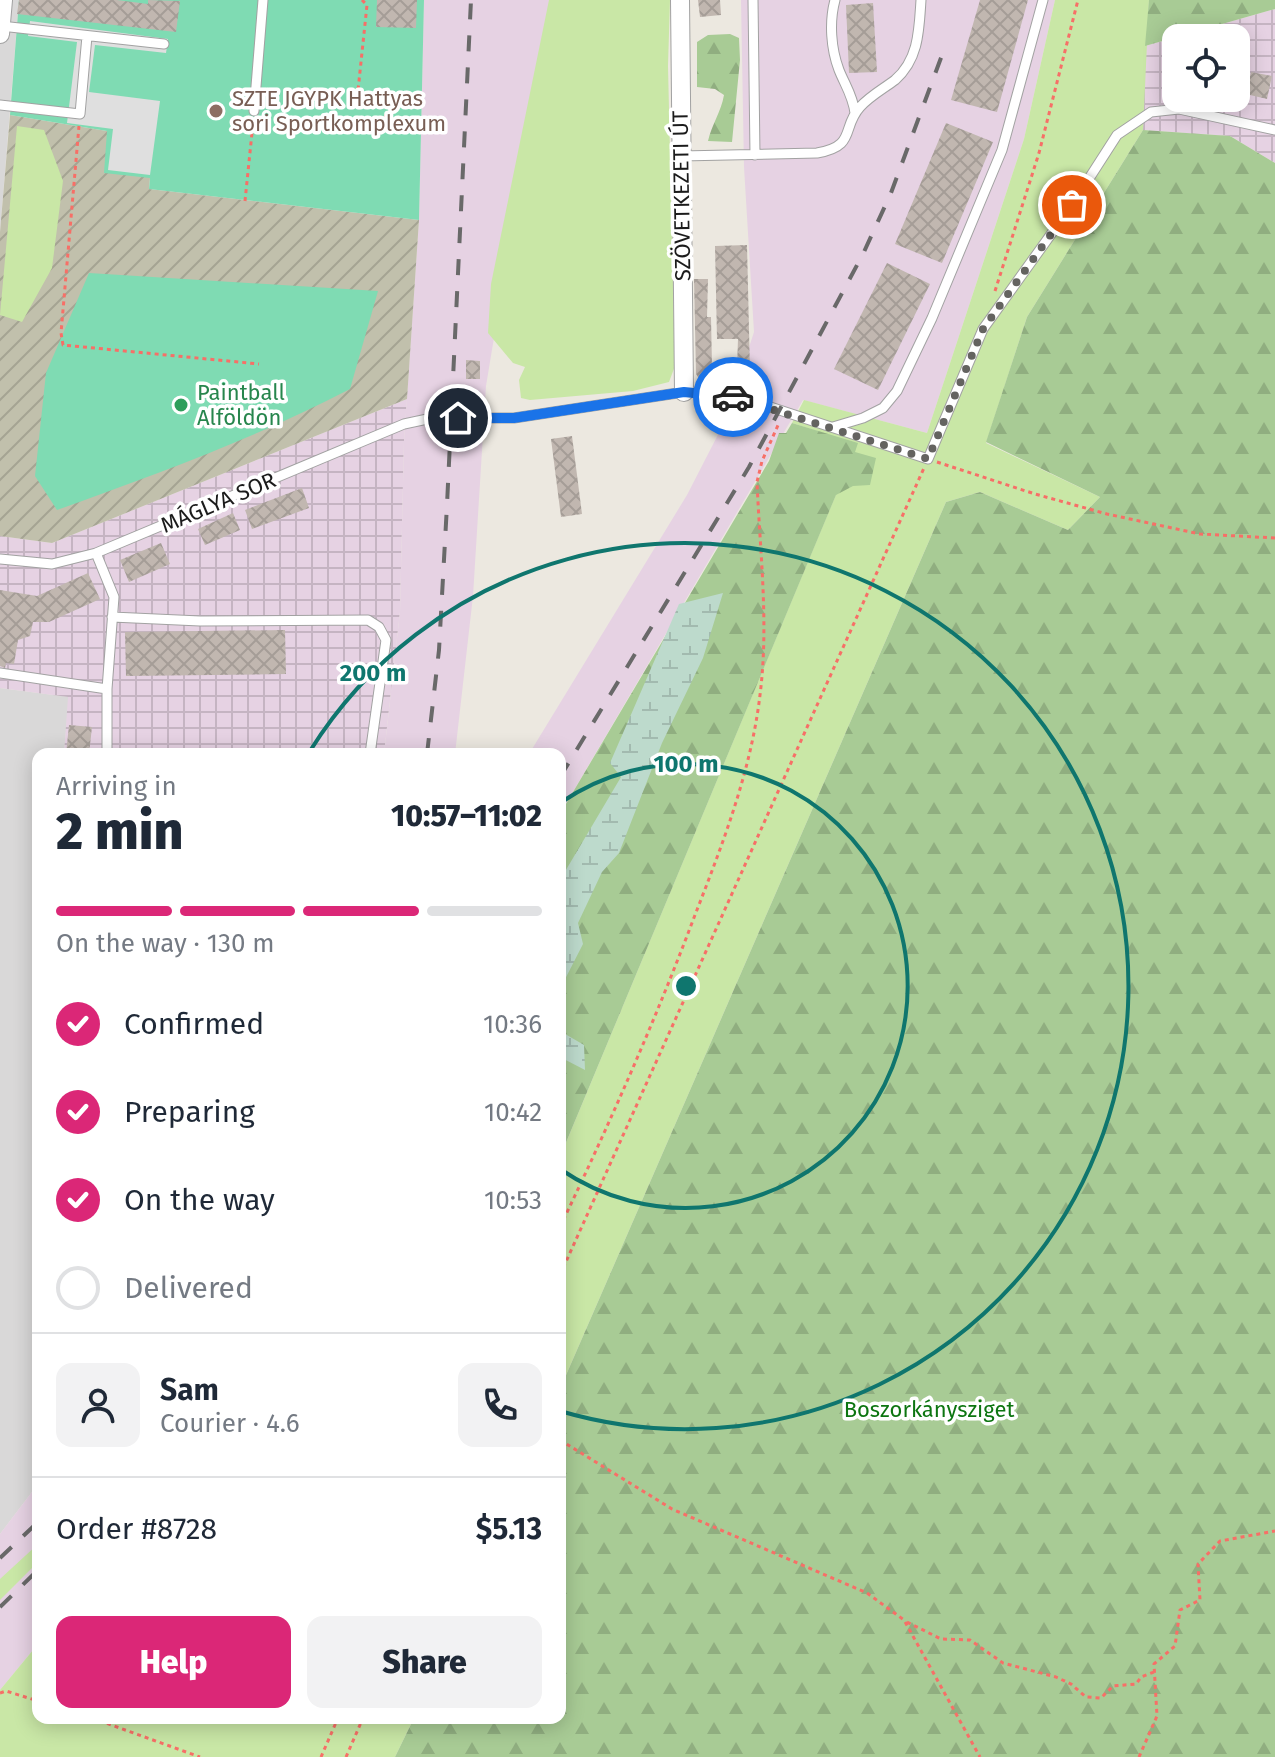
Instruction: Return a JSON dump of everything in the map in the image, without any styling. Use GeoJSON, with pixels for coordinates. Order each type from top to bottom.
{"type":"FeatureCollection","features":[{"type":"Feature","properties":{"kind":"street"},"geometry":{"type":"LineString","coordinates":[[0,34],[3,0]]}},
{"type":"Feature","properties":{"kind":"street","name":"SZÖVETKEZETI ÚT"},"geometry":{"type":"LineString","coordinates":[[680,0],[684,392]]}},
{"type":"Feature","properties":{"kind":"lane"},"geometry":{"type":"LineString","coordinates":[[254,111],[263,0]]}},
{"type":"Feature","properties":{"kind":"lane"},"geometry":{"type":"LineString","coordinates":[[753,0],[755,155]]}},
{"type":"Feature","properties":{"kind":"lane"},"geometry":{"type":"LineString","coordinates":[[680,157],[817,153],[836,148],[848,134],[855,113],[854,100],[838,69],[832,37],[835,0]]}},
{"type":"Feature","properties":{"kind":"lane"},"geometry":{"type":"LineString","coordinates":[[855,113],[910,65],[917,45],[921,0]]}},
{"type":"Feature","properties":{"kind":"lane"},"geometry":{"type":"LineString","coordinates":[[833,427],[883,408],[897,391],[932,318],[1002,150],[1043,0]]}},
{"type":"Feature","properties":{"kind":"lane"},"geometry":{"type":"LineString","coordinates":[[1,26],[164,44]]}},
{"type":"Feature","properties":{"kind":"lane"},"geometry":{"type":"LineString","coordinates":[[0,105],[80,114],[87,36]]}},
{"type":"Feature","properties":{"kind":"lane"},"geometry":{"type":"LineString","coordinates":[[458,418],[514,418],[684,392],[717,393],[745,399],[928,459],[983,329],[1072,205],[1117,135],[1151,112],[1179,109],[1275,130]]}},
{"type":"Feature","properties":{"kind":"lane","name":"MÁGLYA SOR"},"geometry":{"type":"LineString","coordinates":[[0,559],[52,564],[96,553],[404,424],[432,418]]}},
{"type":"Feature","properties":{"kind":"lane"},"geometry":{"type":"LineString","coordinates":[[96,553],[114,597],[107,689],[107,748]]}},
{"type":"Feature","properties":{"kind":"lane"},"geometry":{"type":"LineString","coordinates":[[112,617],[200,621],[368,620],[379,627],[386,640],[371,748]]}},
{"type":"Feature","properties":{"kind":"lane"},"geometry":{"type":"LineString","coordinates":[[0,673],[107,689]]}},
{"type":"Feature","properties":{"kind":"path"},"geometry":{"type":"LineString","coordinates":[[362,0],[367,5],[357,100],[391,104],[390,116],[384,116]]}},
{"type":"Feature","properties":{"kind":"path"},"geometry":{"type":"LineString","coordinates":[[992,299],[1039,153],[1078,0]]}},
{"type":"Feature","properties":{"kind":"path"},"geometry":{"type":"LineString","coordinates":[[245,201],[254,111]]}},
{"type":"Feature","properties":{"kind":"path"},"geometry":{"type":"LineString","coordinates":[[80,114],[61,333],[63,345],[259,364]]}},
{"type":"Feature","properties":{"kind":"path"},"geometry":{"type":"LineString","coordinates":[[566,1214],[670,980],[723,842],[749,763],[760,695],[765,633],[757,482],[762,461],[784,412]]}},
{"type":"Feature","properties":{"kind":"path"},"geometry":{"type":"LineString","coordinates":[[566,1262],[928,459],[1107,514],[1200,534],[1275,538]]}},
{"type":"Feature","properties":{"kind":"path"},"geometry":{"type":"LineString","coordinates":[[566,1444],[672,1509],[867,1593],[904,1620],[941,1639],[970,1640],[1003,1663],[1056,1677],[1071,1684],[1086,1697],[1101,1698],[1113,1686],[1136,1684],[1141,1677],[1154,1672]]}},
{"type":"Feature","properties":{"kind":"path"},"geometry":{"type":"LineString","coordinates":[[1139,1757],[1157,1716],[1154,1664],[1175,1646],[1180,1610],[1200,1600],[1198,1564],[1220,1541],[1275,1531]]}},
{"type":"Feature","properties":{"kind":"path"},"geometry":{"type":"LineString","coordinates":[[904,1620],[980,1757]]}},
{"type":"Feature","properties":{"kind":"path"},"geometry":{"type":"LineString","coordinates":[[0,1693],[6,1691],[32,1699]]}},
{"type":"Feature","properties":{"kind":"path"},"geometry":{"type":"LineString","coordinates":[[109,1724],[200,1757]]}},
{"type":"Feature","properties":{"kind":"path"},"geometry":{"type":"LineString","coordinates":[[321,1757],[335,1724]]}},
{"type":"Feature","properties":{"kind":"path"},"geometry":{"type":"LineString","coordinates":[[346,1757],[360,1724]]}},
{"type":"Feature","properties":{"kind":"shaded area"},"geometry":{"type":"Polygon","coordinates":[[[0,0],[19,0],[0,232],[0,0]]]}},
{"type":"Feature","properties":{"kind":"shaded area"},"geometry":{"type":"Polygon","coordinates":[[[424,0],[550,0],[486,386],[473,596],[456,748],[385,748],[400,612],[404,441],[419,220],[424,0]]]}},
{"type":"Feature","properties":{"kind":"shaded area"},"geometry":{"type":"Polygon","coordinates":[[[741,0],[1055,0],[1024,139],[927,433],[803,400],[566,804],[566,748],[533,748],[687,495],[725,421],[754,332],[744,167],[741,0]]]}},
{"type":"Feature","properties":{"kind":"shaded area"},"geometry":{"type":"Polygon","coordinates":[[[1275,9],[1275,163],[1230,136],[1143,130],[1145,46],[1162,41],[1162,112],[1250,112],[1250,24],[1222,24],[1275,9]]]}},
{"type":"Feature","properties":{"kind":"shaded area"},"geometry":{"type":"Polygon","coordinates":[[[30,21],[168,39],[166,53],[95,45],[89,92],[160,101],[150,175],[108,170],[113,129],[67,123],[77,42],[28,36],[30,21]]]}},
{"type":"Feature","properties":{"kind":"shaded area"},"geometry":{"type":"Polygon","coordinates":[[[10,115],[107,131],[150,178],[149,189],[419,220],[407,399],[52,543],[0,536],[0,232],[10,115]]]}},
{"type":"Feature","properties":{"kind":"shaded area"},"geometry":{"type":"Polygon","coordinates":[[[407,399],[400,612],[385,748],[64,748],[68,697],[0,688],[0,536],[52,543],[407,399]]]}},
{"type":"Feature","properties":{"kind":"shaded area"},"geometry":{"type":"Polygon","coordinates":[[[0,688],[69,697],[65,748],[32,748],[32,1492],[0,1534],[0,688]]]}},
{"type":"Feature","properties":{"kind":"shaded area"},"geometry":{"type":"Polygon","coordinates":[[[32,1492],[32,1651],[0,1690],[0,1534],[32,1492]]]}},
{"type":"Feature","properties":{"kind":"green space","name":"SZTE JGYPK Hattyas sori Sportkomplexum"},"geometry":{"type":"Polygon","coordinates":[[[19,0],[424,0],[419,220],[149,189],[150,178],[104,173],[107,131],[10,115],[19,0]]]}},
{"type":"Feature","properties":{"kind":"green space"},"geometry":{"type":"Polygon","coordinates":[[[549,0],[670,0],[668,66],[675,366],[669,382],[633,391],[530,400],[521,398],[519,380],[525,367],[513,363],[488,333],[491,284],[549,0]]]}},
{"type":"Feature","properties":{"kind":"green space"},"geometry":{"type":"Polygon","coordinates":[[[1055,0],[1149,0],[1143,130],[1027,317],[986,443],[1100,497],[1068,530],[980,492],[946,502],[566,1375],[566,1143],[857,444],[792,423],[804,400],[927,433],[1024,139],[1055,0]]]}},
{"type":"Feature","properties":{"kind":"green space"},"geometry":{"type":"Polygon","coordinates":[[[1149,0],[1275,0],[1275,9],[1222,24],[1162,24],[1162,41],[1145,46],[1149,0]]]}},
{"type":"Feature","properties":{"kind":"green space"},"geometry":{"type":"Polygon","coordinates":[[[730,34],[739,38],[740,60],[732,142],[708,141],[724,95],[715,89],[697,87],[697,42],[708,35],[730,34]]]}},
{"type":"Feature","properties":{"kind":"green space"},"geometry":{"type":"Polygon","coordinates":[[[17,126],[44,130],[63,181],[52,268],[22,322],[0,315],[17,126]]]}},
{"type":"Feature","properties":{"kind":"green space","name":"Boszorkánysziget"},"geometry":{"type":"Polygon","coordinates":[[[1143,130],[1230,136],[1275,163],[1275,1757],[395,1757],[411,1724],[566,1724],[566,1375],[946,502],[980,492],[1068,530],[1100,497],[986,442],[1027,317],[1143,130]]]}},
{"type":"Feature","properties":{"kind":"green space","name":"Paintball Alföldön"},"geometry":{"type":"Polygon","coordinates":[[[89,273],[378,291],[350,389],[242,439],[57,510],[35,476],[46,373],[89,273]]]}},
{"type":"Feature","properties":{"kind":"green space"},"geometry":{"type":"Polygon","coordinates":[[[792,423],[858,443],[855,452],[876,458],[870,485],[853,486],[836,495],[566,1143],[566,804],[769,461],[779,433],[786,433],[792,423]]]}},
{"type":"Feature","properties":{"kind":"green space"},"geometry":{"type":"Polygon","coordinates":[[[723,593],[703,658],[662,743],[619,853],[602,872],[578,923],[583,944],[566,977],[566,870],[621,777],[610,763],[679,604],[723,593]]]}},
{"type":"Feature","properties":{"kind":"green space"},"geometry":{"type":"Polygon","coordinates":[[[566,1034],[584,1045],[585,1070],[566,1060],[566,1034]]]}},
{"type":"Feature","properties":{"kind":"green space"},"geometry":{"type":"Polygon","coordinates":[[[32,1550],[32,1568],[0,1600],[0,1579],[32,1550]]]}},
{"type":"Feature","properties":{"kind":"green space"},"geometry":{"type":"Polygon","coordinates":[[[32,1651],[32,1724],[411,1724],[395,1757],[0,1757],[0,1690],[32,1651]]]}},
{"type":"Feature","properties":{"kind":"building"},"geometry":{"type":"Polygon","coordinates":[[[19,0],[117,0],[148,4],[148,0],[180,1],[176,32],[17,14],[19,0]]]}},
{"type":"Feature","properties":{"kind":"building"},"geometry":{"type":"Polygon","coordinates":[[[377,0],[417,0],[416,28],[376,27],[377,0]]]}},
{"type":"Feature","properties":{"kind":"building"},"geometry":{"type":"Polygon","coordinates":[[[698,0],[720,0],[721,15],[700,17],[698,0]]]}},
{"type":"Feature","properties":{"kind":"building"},"geometry":{"type":"Polygon","coordinates":[[[980,0],[1028,0],[997,112],[951,100],[980,0]]]}},
{"type":"Feature","properties":{"kind":"building"},"geometry":{"type":"Polygon","coordinates":[[[873,3],[877,72],[849,73],[846,5],[873,3]]]}},
{"type":"Feature","properties":{"kind":"building"},"geometry":{"type":"Polygon","coordinates":[[[1251,72],[1272,76],[1267,99],[1250,95],[1251,72]]]}},
{"type":"Feature","properties":{"kind":"building"},"geometry":{"type":"Polygon","coordinates":[[[946,123],[993,142],[942,263],[895,244],[946,123]]]}},
{"type":"Feature","properties":{"kind":"building"},"geometry":{"type":"Polygon","coordinates":[[[747,245],[750,372],[731,386],[701,381],[696,374],[694,279],[708,279],[707,317],[711,317],[712,366],[732,370],[737,367],[738,339],[717,339],[715,246],[747,245]]]}},
{"type":"Feature","properties":{"kind":"building"},"geometry":{"type":"Polygon","coordinates":[[[887,263],[930,284],[878,390],[834,369],[887,263]]]}},
{"type":"Feature","properties":{"kind":"building"},"geometry":{"type":"Polygon","coordinates":[[[466,360],[480,361],[480,379],[466,379],[466,360]]]}},
{"type":"Feature","properties":{"kind":"building"},"geometry":{"type":"Polygon","coordinates":[[[572,436],[582,514],[561,517],[551,439],[572,436]]]}},
{"type":"Feature","properties":{"kind":"building"},"geometry":{"type":"Polygon","coordinates":[[[302,488],[309,508],[252,529],[245,510],[302,488]]]}},
{"type":"Feature","properties":{"kind":"building"},"geometry":{"type":"Polygon","coordinates":[[[233,513],[240,530],[205,545],[198,529],[233,513]]]}},
{"type":"Feature","properties":{"kind":"building"},"geometry":{"type":"Polygon","coordinates":[[[161,543],[170,564],[129,582],[120,560],[161,543]]]}},
{"type":"Feature","properties":{"kind":"building"},"geometry":{"type":"Polygon","coordinates":[[[88,573],[100,599],[49,622],[33,622],[30,636],[18,640],[14,664],[6,663],[5,668],[0,666],[0,590],[37,596],[88,573]]]}},
{"type":"Feature","properties":{"kind":"building"},"geometry":{"type":"Polygon","coordinates":[[[285,630],[286,674],[126,676],[125,632],[285,630]]]}},
{"type":"Feature","properties":{"kind":"building"},"geometry":{"type":"Polygon","coordinates":[[[69,725],[92,727],[90,748],[67,748],[69,725]]]}},
{"type":"Feature","properties":{"kind":"railway"},"geometry":{"type":"LineString","coordinates":[[428,748],[439,650],[471,0]]}},
{"type":"Feature","properties":{"kind":"railway"},"geometry":{"type":"LineString","coordinates":[[566,767],[749,467],[863,254],[891,193],[945,47]]}},
{"type":"Feature","properties":{"kind":"railway"},"geometry":{"type":"LineString","coordinates":[[0,1558],[32,1528]]}},
{"type":"Feature","properties":{"kind":"railway"},"geometry":{"type":"LineString","coordinates":[[0,1607],[32,1576]]}},
{"type":"Feature","properties":{"kind":"way so far"},"geometry":{"type":"LineString","coordinates":[[733,397],[928,459],[983,329],[1072,205]]}},
{"type":"Feature","properties":{"kind":"place","name":"SZTE JGYPK Hattyas sori Sportkomplexum"},"geometry":{"type":"Point","coordinates":[216,111]}},
{"type":"Feature","properties":{"kind":"place","name":"Paintball Alföldön"},"geometry":{"type":"Point","coordinates":[181,405]}},
{"type":"Feature","properties":{"kind":"route"},"geometry":{"type":"LineString","coordinates":[[458,418],[514,418],[684,392],[733,397]]}}]}
